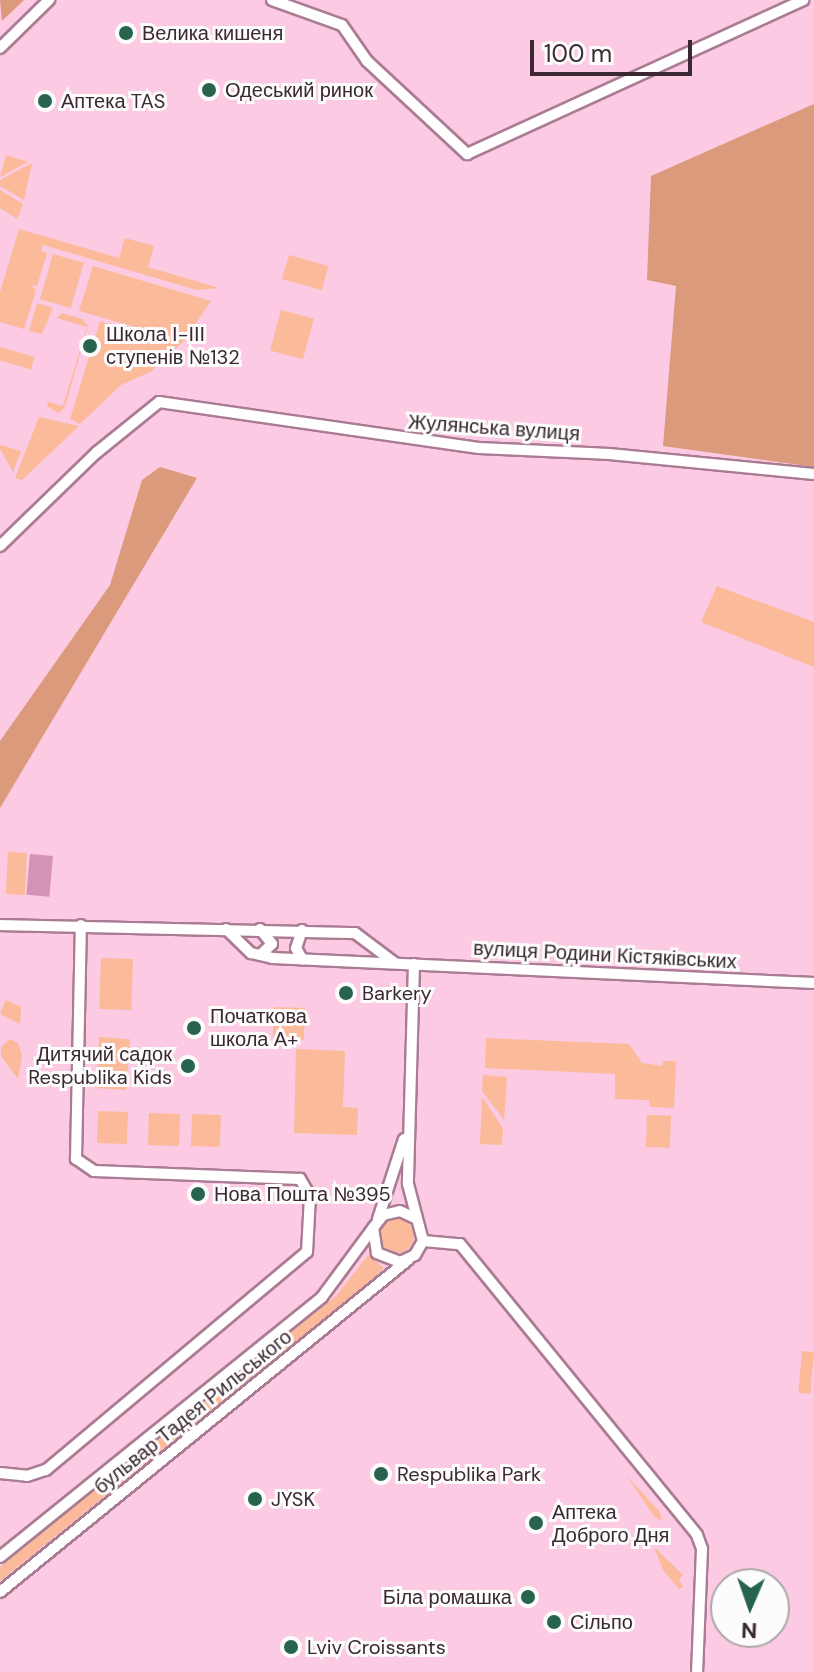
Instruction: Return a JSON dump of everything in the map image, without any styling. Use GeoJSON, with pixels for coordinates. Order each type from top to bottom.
{"type":"FeatureCollection","features":[{"type":"Feature","properties":{"kind":"street"},"geometry":{"type":"LineString","coordinates":[[0,48],[49,0]]}},
{"type":"Feature","properties":{"kind":"street"},"geometry":{"type":"LineString","coordinates":[[272,0],[342,25],[367,61],[467,154],[803,0]]}},
{"type":"Feature","properties":{"kind":"street","name":"Жулянська вулиця"},"geometry":{"type":"LineString","coordinates":[[0,546],[96,453],[159,402],[174,401],[464,447],[609,454],[814,474]]}},
{"type":"Feature","properties":{"kind":"street"},"geometry":{"type":"LineString","coordinates":[[3,924],[302,930],[364,936],[395,963]]}},
{"type":"Feature","properties":{"kind":"street"},"geometry":{"type":"LineString","coordinates":[[0,1473],[27,1476],[46,1470],[305,1258],[308,1187],[300,1179],[94,1171],[76,1159],[81,925]]}},
{"type":"Feature","properties":{"kind":"street"},"geometry":{"type":"LineString","coordinates":[[226,929],[258,956],[272,944],[260,929]]}},
{"type":"Feature","properties":{"kind":"street"},"geometry":{"type":"LineString","coordinates":[[302,930],[296,948],[302,959]]}},
{"type":"Feature","properties":{"kind":"street"},"geometry":{"type":"LineString","coordinates":[[360,961],[369,952],[364,936]]}},
{"type":"Feature","properties":{"kind":"street","name":"вулиця Родини Кістяківських"},"geometry":{"type":"LineString","coordinates":[[258,956],[814,983]]}},
{"type":"Feature","properties":{"kind":"street","name":"бульвар Тадея Рильського"},"geometry":{"type":"LineString","coordinates":[[414,964],[407,1130],[408,1184],[415,1218]]}},
{"type":"Feature","properties":{"kind":"street","name":"бульвар Тадея Рильського"},"geometry":{"type":"LineString","coordinates":[[0,1557],[322,1297],[375,1225],[407,1130]]}},
{"type":"Feature","properties":{"kind":"street"},"geometry":{"type":"LineString","coordinates":[[391,1211],[415,1218],[423,1241],[408,1260],[392,1262],[377,1253],[375,1225],[391,1211]]}},
{"type":"Feature","properties":{"kind":"street"},"geometry":{"type":"LineString","coordinates":[[423,1241],[460,1244],[697,1535],[702,1549],[697,1672]]}},
{"type":"Feature","properties":{"kind":"street","name":"бульвар Тадея Рильського"},"geometry":{"type":"LineString","coordinates":[[0,1592],[408,1260]]}},
{"type":"Feature","properties":{"kind":"shaded area"},"geometry":{"type":"Polygon","coordinates":[[[0,0],[24,0],[2,21],[0,0]]]}},
{"type":"Feature","properties":{"kind":"shaded area"},"geometry":{"type":"Polygon","coordinates":[[[814,104],[814,467],[663,446],[676,286],[647,280],[651,176],[814,104]]]}},
{"type":"Feature","properties":{"kind":"shaded area"},"geometry":{"type":"Polygon","coordinates":[[[6,155],[28,162],[0,177],[6,155]]]}},
{"type":"Feature","properties":{"kind":"shaded area"},"geometry":{"type":"Polygon","coordinates":[[[32,163],[24,200],[0,186],[0,180],[32,163]]]}},
{"type":"Feature","properties":{"kind":"shaded area"},"geometry":{"type":"Polygon","coordinates":[[[0,190],[23,204],[17,219],[0,208],[0,190]]]}},
{"type":"Feature","properties":{"kind":"shaded area"},"geometry":{"type":"Polygon","coordinates":[[[19,229],[119,258],[125,238],[154,246],[148,267],[219,288],[197,290],[43,245],[41,251],[47,253],[37,286],[31,285],[36,290],[24,329],[0,322],[0,292],[19,229]]]}},
{"type":"Feature","properties":{"kind":"shaded area"},"geometry":{"type":"Polygon","coordinates":[[[53,254],[84,263],[71,308],[40,299],[53,254]]]}},
{"type":"Feature","properties":{"kind":"shaded area"},"geometry":{"type":"Polygon","coordinates":[[[289,255],[328,266],[322,290],[282,279],[289,255]]]}},
{"type":"Feature","properties":{"kind":"shaded area"},"geometry":{"type":"Polygon","coordinates":[[[93,266],[211,301],[184,341],[150,372],[121,385],[80,424],[70,419],[100,321],[158,340],[160,334],[79,311],[93,266]]]}},
{"type":"Feature","properties":{"kind":"shaded area"},"geometry":{"type":"Polygon","coordinates":[[[37,303],[53,308],[42,334],[29,331],[37,303]]]}},
{"type":"Feature","properties":{"kind":"shaded area"},"geometry":{"type":"Polygon","coordinates":[[[281,310],[314,319],[303,359],[270,351],[281,310]]]}},
{"type":"Feature","properties":{"kind":"shaded area"},"geometry":{"type":"Polygon","coordinates":[[[62,313],[82,319],[88,326],[65,407],[58,413],[47,406],[48,402],[63,406],[87,327],[57,318],[62,313]]]}},
{"type":"Feature","properties":{"kind":"shaded area"},"geometry":{"type":"Polygon","coordinates":[[[0,347],[35,357],[31,369],[0,361],[0,347]]]}},
{"type":"Feature","properties":{"kind":"shaded area"},"geometry":{"type":"Polygon","coordinates":[[[39,417],[79,426],[22,480],[15,478],[39,417]]]}},
{"type":"Feature","properties":{"kind":"shaded area"},"geometry":{"type":"Polygon","coordinates":[[[0,445],[21,451],[13,472],[0,449],[0,445]]]}},
{"type":"Feature","properties":{"kind":"shaded area"},"geometry":{"type":"Polygon","coordinates":[[[160,467],[197,478],[0,808],[0,741],[110,585],[142,480],[160,467]]]}},
{"type":"Feature","properties":{"kind":"shaded area"},"geometry":{"type":"Polygon","coordinates":[[[717,586],[814,622],[814,667],[701,622],[717,586]]]}},
{"type":"Feature","properties":{"kind":"shaded area"},"geometry":{"type":"Polygon","coordinates":[[[8,852],[27,853],[25,895],[6,894],[8,852]]]}},
{"type":"Feature","properties":{"kind":"shaded area"},"geometry":{"type":"Polygon","coordinates":[[[30,854],[53,856],[49,897],[26,895],[30,854]]]}},
{"type":"Feature","properties":{"kind":"shaded area"},"geometry":{"type":"Polygon","coordinates":[[[101,958],[133,959],[131,1010],[99,1009],[101,958]]]}},
{"type":"Feature","properties":{"kind":"shaded area"},"geometry":{"type":"Polygon","coordinates":[[[6,1000],[21,1007],[20,1024],[0,1014],[6,1000]]]}},
{"type":"Feature","properties":{"kind":"shaded area"},"geometry":{"type":"Polygon","coordinates":[[[274,1007],[305,1008],[304,1040],[273,1039],[274,1007]]]}},
{"type":"Feature","properties":{"kind":"shaded area"},"geometry":{"type":"Polygon","coordinates":[[[99,1037],[130,1039],[126,1090],[95,1088],[99,1037]]]}},
{"type":"Feature","properties":{"kind":"shaded area"},"geometry":{"type":"Polygon","coordinates":[[[486,1038],[629,1044],[642,1063],[662,1066],[663,1061],[676,1061],[674,1108],[650,1107],[649,1100],[615,1099],[615,1074],[485,1068],[486,1038]]]}},
{"type":"Feature","properties":{"kind":"shaded area"},"geometry":{"type":"Polygon","coordinates":[[[10,1039],[18,1043],[22,1056],[18,1079],[1,1056],[1,1047],[10,1039]]]}},
{"type":"Feature","properties":{"kind":"shaded area"},"geometry":{"type":"Polygon","coordinates":[[[296,1049],[345,1051],[343,1107],[358,1108],[357,1135],[294,1133],[296,1049]]]}},
{"type":"Feature","properties":{"kind":"shaded area"},"geometry":{"type":"Polygon","coordinates":[[[483,1075],[507,1077],[504,1120],[482,1091],[483,1075]]]}},
{"type":"Feature","properties":{"kind":"shaded area"},"geometry":{"type":"Polygon","coordinates":[[[482,1097],[503,1128],[502,1145],[480,1144],[482,1097]]]}},
{"type":"Feature","properties":{"kind":"shaded area"},"geometry":{"type":"Polygon","coordinates":[[[98,1111],[128,1112],[127,1144],[97,1143],[98,1111]]]}},
{"type":"Feature","properties":{"kind":"shaded area"},"geometry":{"type":"Polygon","coordinates":[[[149,1113],[180,1114],[179,1146],[148,1145],[149,1113]]]}},
{"type":"Feature","properties":{"kind":"shaded area"},"geometry":{"type":"Polygon","coordinates":[[[192,1114],[221,1115],[220,1147],[191,1146],[192,1114]]]}},
{"type":"Feature","properties":{"kind":"shaded area"},"geometry":{"type":"Polygon","coordinates":[[[647,1115],[671,1116],[670,1148],[646,1147],[647,1115]]]}},
{"type":"Feature","properties":{"kind":"shaded area"},"geometry":{"type":"Polygon","coordinates":[[[397,1219],[409,1224],[414,1236],[409,1248],[397,1253],[385,1248],[380,1236],[385,1224],[397,1219]]]}},
{"type":"Feature","properties":{"kind":"shaded area"},"geometry":{"type":"Polygon","coordinates":[[[368,1255],[384,1268],[369,1282],[0,1581],[0,1567],[337,1295],[368,1255]]]}},
{"type":"Feature","properties":{"kind":"shaded area"},"geometry":{"type":"Polygon","coordinates":[[[802,1351],[814,1352],[810,1394],[798,1393],[802,1351]]]}},
{"type":"Feature","properties":{"kind":"shaded area"},"geometry":{"type":"Polygon","coordinates":[[[626,1475],[659,1511],[662,1521],[654,1516],[626,1475]]]}},
{"type":"Feature","properties":{"kind":"shaded area"},"geometry":{"type":"Polygon","coordinates":[[[654,1547],[683,1575],[679,1580],[683,1587],[679,1589],[663,1570],[654,1547]]]}},
{"type":"Feature","properties":{"kind":"place","name":"Велика кишеня"},"geometry":{"type":"Point","coordinates":[126,33]}},
{"type":"Feature","properties":{"kind":"place","name":"Одеський ринок"},"geometry":{"type":"Point","coordinates":[209,90]}},
{"type":"Feature","properties":{"kind":"place","name":"Аптека TAS"},"geometry":{"type":"Point","coordinates":[45,101]}},
{"type":"Feature","properties":{"kind":"place","name":"Школа І-ІІІ ступенів №132"},"geometry":{"type":"Point","coordinates":[90,346]}},
{"type":"Feature","properties":{"kind":"place","name":"Barkery"},"geometry":{"type":"Point","coordinates":[346,993]}},
{"type":"Feature","properties":{"kind":"place","name":"Початкова школа А+"},"geometry":{"type":"Point","coordinates":[194,1028]}},
{"type":"Feature","properties":{"kind":"place","name":"Дитячий садок Respublika Kids"},"geometry":{"type":"Point","coordinates":[188,1066]}},
{"type":"Feature","properties":{"kind":"place","name":"Нова Пошта №395"},"geometry":{"type":"Point","coordinates":[198,1194]}},
{"type":"Feature","properties":{"kind":"place","name":"Respublika Park"},"geometry":{"type":"Point","coordinates":[381,1474]}},
{"type":"Feature","properties":{"kind":"place","name":"JYSK"},"geometry":{"type":"Point","coordinates":[255,1499]}},
{"type":"Feature","properties":{"kind":"place","name":"Аптека Доброго Дня"},"geometry":{"type":"Point","coordinates":[536,1523]}},
{"type":"Feature","properties":{"kind":"place","name":"Біла ромашка"},"geometry":{"type":"Point","coordinates":[528,1597]}},
{"type":"Feature","properties":{"kind":"place","name":"Сільпо"},"geometry":{"type":"Point","coordinates":[554,1622]}},
{"type":"Feature","properties":{"kind":"place","name":"Lviv Croissants"},"geometry":{"type":"Point","coordinates":[291,1647]}}]}
